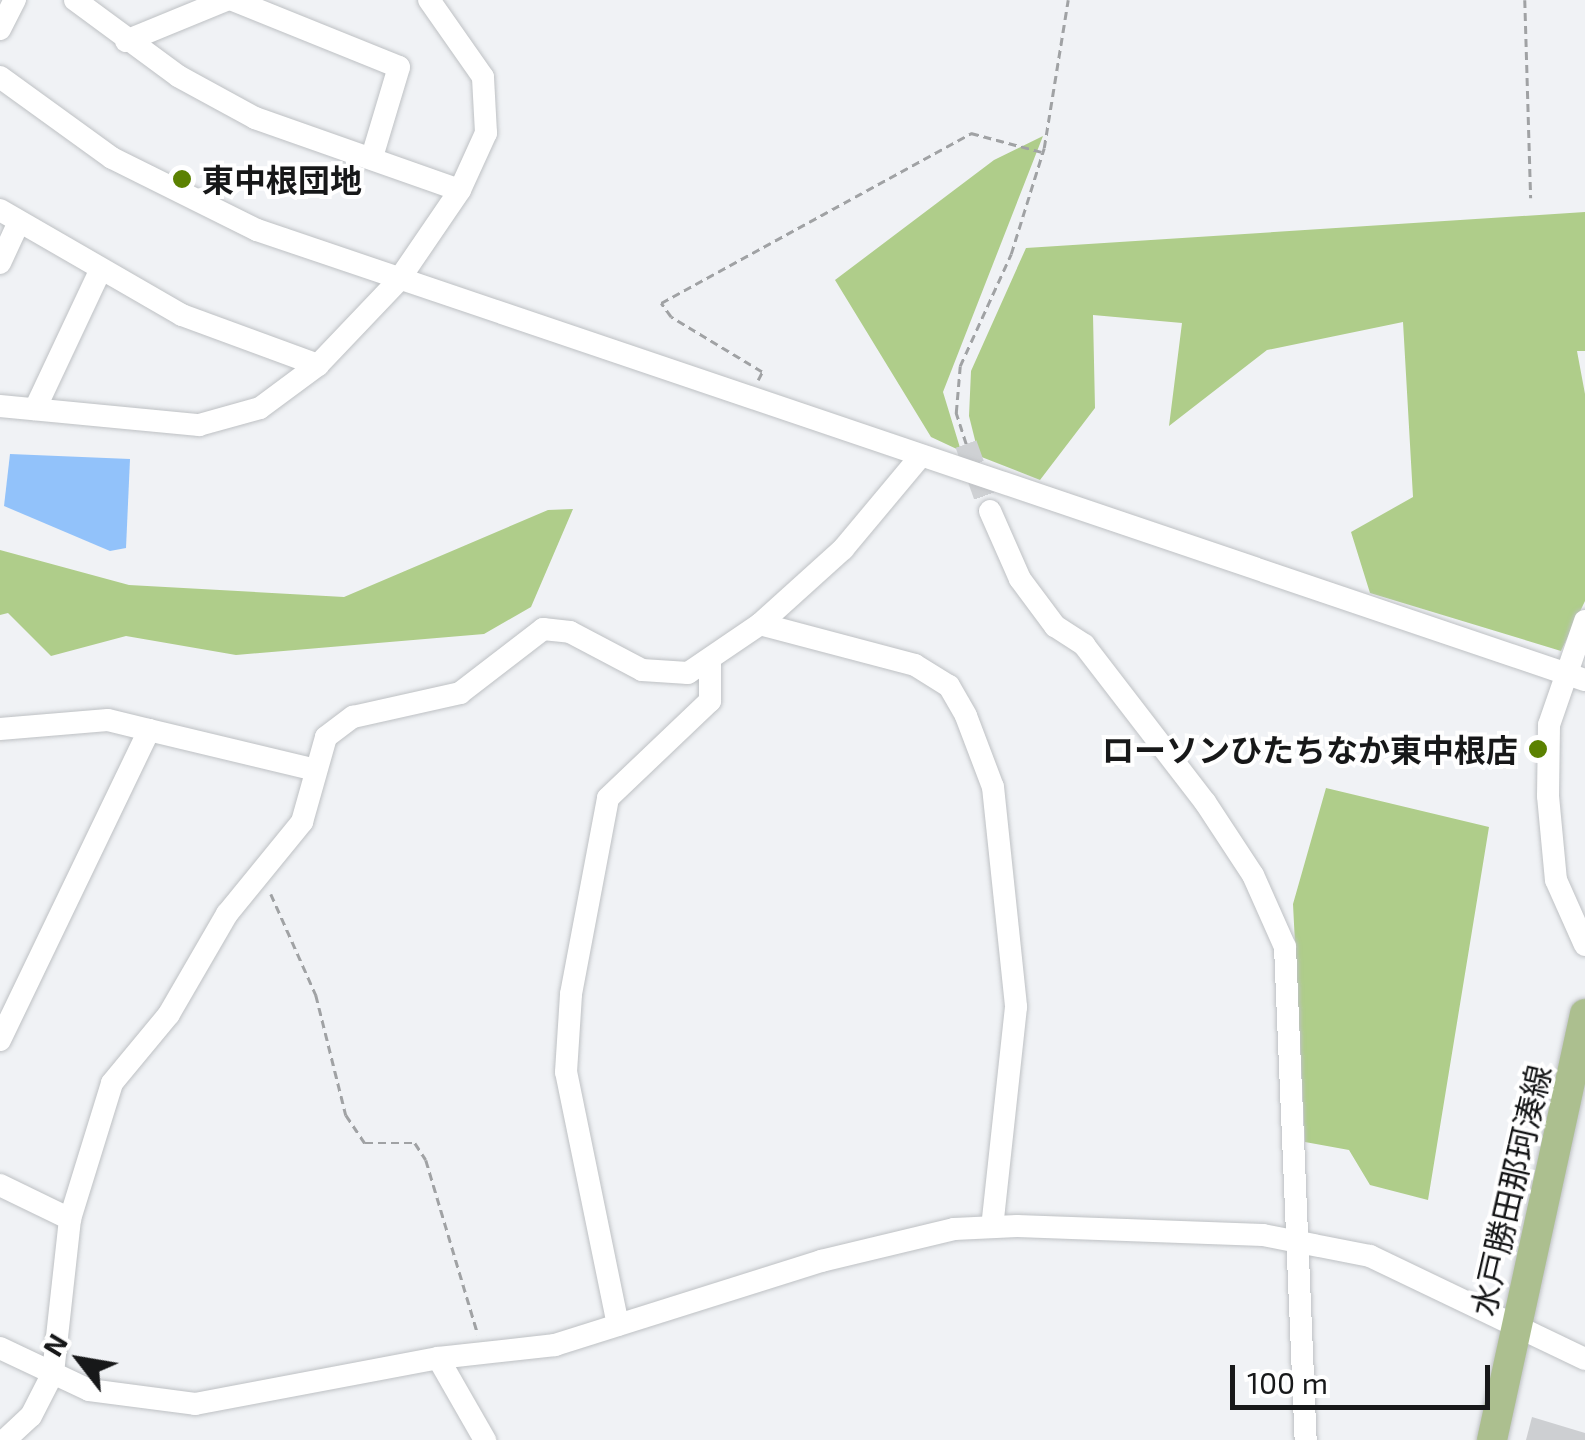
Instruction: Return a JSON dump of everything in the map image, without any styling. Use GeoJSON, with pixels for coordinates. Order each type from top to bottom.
{"type":"FeatureCollection","features":[{"type":"Feature","properties":{"kind":"main road","name":"水戸勝田那珂湊線"},"geometry":{"type":"LineString","coordinates":[[1492,1440],[1585,1014]]}},
{"type":"Feature","properties":{"kind":"street"},"geometry":{"type":"LineString","coordinates":[[0,29],[14,0]]}},
{"type":"Feature","properties":{"kind":"street"},"geometry":{"type":"LineString","coordinates":[[74,0],[126,41],[256,118],[460,190]]}},
{"type":"Feature","properties":{"kind":"street"},"geometry":{"type":"LineString","coordinates":[[126,41],[229,0],[399,67],[372,157]]}},
{"type":"Feature","properties":{"kind":"street"},"geometry":{"type":"LineString","coordinates":[[0,406],[200,425],[260,408],[318,365],[398,281],[477,160],[489,104],[471,49],[429,0]]}},
{"type":"Feature","properties":{"kind":"street"},"geometry":{"type":"LineString","coordinates":[[0,77],[112,158],[212,212],[398,281],[1574,677]]}},
{"type":"Feature","properties":{"kind":"street"},"geometry":{"type":"LineString","coordinates":[[0,263],[9,217],[99,273],[182,316],[318,365]]}},
{"type":"Feature","properties":{"kind":"street"},"geometry":{"type":"LineString","coordinates":[[35,409],[99,273]]}},
{"type":"Feature","properties":{"kind":"street"},"geometry":{"type":"LineString","coordinates":[[6,1440],[31,1416],[53,1374],[70,1218],[112,1084],[258,877],[302,822],[312,769],[339,724],[460,694],[543,629],[570,632],[661,674],[688,673],[760,624],[865,528],[920,457]]}},
{"type":"Feature","properties":{"kind":"street"},"geometry":{"type":"LineString","coordinates":[[990,512],[1020,579],[1055,626],[1084,644],[1205,802],[1278,926],[1288,982],[1295,1240],[1306,1440]]}},
{"type":"Feature","properties":{"kind":"street"},"geometry":{"type":"LineString","coordinates":[[1585,621],[1574,677],[1549,725],[1548,796],[1556,880],[1585,944]]}},
{"type":"Feature","properties":{"kind":"street"},"geometry":{"type":"LineString","coordinates":[[760,624],[915,665],[950,686],[966,716],[993,787],[1016,1007],[992,1226]]}},
{"type":"Feature","properties":{"kind":"street"},"geometry":{"type":"LineString","coordinates":[[618,1325],[566,1072],[571,994],[608,798],[710,701],[710,660]]}},
{"type":"Feature","properties":{"kind":"street"},"geometry":{"type":"LineString","coordinates":[[0,729],[108,720],[312,769]]}},
{"type":"Feature","properties":{"kind":"street"},"geometry":{"type":"LineString","coordinates":[[0,1040],[150,730]]}},
{"type":"Feature","properties":{"kind":"street"},"geometry":{"type":"LineString","coordinates":[[0,1185],[70,1218]]}},
{"type":"Feature","properties":{"kind":"street"},"geometry":{"type":"LineString","coordinates":[[0,1348],[89,1390],[195,1404],[438,1358],[555,1345],[821,1261],[992,1226],[1295,1240],[1370,1256],[1585,1359]]}},
{"type":"Feature","properties":{"kind":"street"},"geometry":{"type":"LineString","coordinates":[[438,1358],[485,1440]]}},
{"type":"Feature","properties":{"kind":"path"},"geometry":{"type":"LineString","coordinates":[[966,444],[956,413],[960,366],[1011,254],[1042,152],[1068,0]]}},
{"type":"Feature","properties":{"kind":"path"},"geometry":{"type":"LineString","coordinates":[[1525,0],[1532,198]]}},
{"type":"Feature","properties":{"kind":"path"},"geometry":{"type":"LineString","coordinates":[[748,399],[762,372],[661,303],[972,133],[1042,152]]}},
{"type":"Feature","properties":{"kind":"path"},"geometry":{"type":"LineString","coordinates":[[258,877],[316,995],[354,1132],[378,1148],[414,1143],[426,1160],[483,1352]]}},
{"type":"Feature","properties":{"kind":"green space"},"geometry":{"type":"Polygon","coordinates":[[[1043,136],[943,392],[961,451],[931,437],[835,280],[994,160],[1043,136]]]}},
{"type":"Feature","properties":{"kind":"green space"},"geometry":{"type":"Polygon","coordinates":[[[1585,212],[1585,351],[1577,351],[1585,394],[1585,601],[1561,651],[1370,593],[1351,532],[1413,497],[1403,322],[1267,350],[1169,426],[1182,323],[1093,315],[1095,408],[1040,480],[979,456],[969,416],[971,371],[1026,248],[1585,212]]]}},
{"type":"Feature","properties":{"kind":"green space"},"geometry":{"type":"Polygon","coordinates":[[[573,509],[531,607],[484,634],[236,655],[126,636],[51,656],[8,613],[0,615],[0,550],[129,585],[344,597],[548,510],[573,509]]]}},
{"type":"Feature","properties":{"kind":"green space"},"geometry":{"type":"Polygon","coordinates":[[[1326,788],[1489,827],[1428,1200],[1370,1185],[1349,1150],[1305,1142],[1293,904],[1326,788]]]}},
{"type":"Feature","properties":{"kind":"water"},"geometry":{"type":"Polygon","coordinates":[[[10,454],[130,459],[126,548],[110,551],[4,506],[10,454]]]}},
{"type":"Feature","properties":{"kind":"building"},"geometry":{"type":"Polygon","coordinates":[[[1532,1417],[1585,1433],[1585,1440],[1526,1440],[1532,1417]]]}},
{"type":"Feature","properties":{"kind":"tunnel"},"geometry":{"type":"LineString","coordinates":[[966,444],[990,511]]}},
{"type":"Feature","properties":{"kind":"place","name":"東中根団地"},"geometry":{"type":"Point","coordinates":[182,179]}},
{"type":"Feature","properties":{"kind":"place","name":"ローソンひたちなか東中根店"},"geometry":{"type":"Point","coordinates":[1538,749]}}]}
